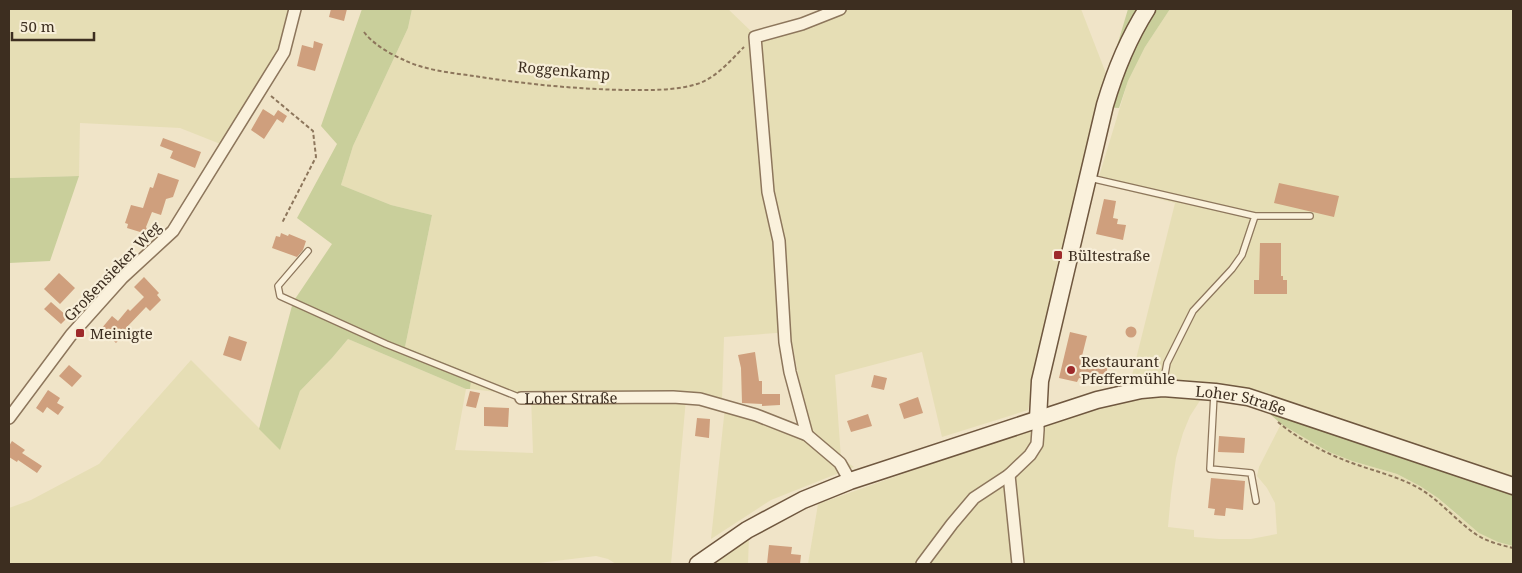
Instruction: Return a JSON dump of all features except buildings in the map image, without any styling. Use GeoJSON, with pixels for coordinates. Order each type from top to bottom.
{"type":"FeatureCollection","features":[{"type":"Feature","properties":{"kind":"street","name":"Großensieker Weg"},"geometry":{"type":"LineString","coordinates":[[11,410],[71,335],[122,278],[173,232],[284,52],[295,9]]}},
{"type":"Feature","properties":{"kind":"street"},"geometry":{"type":"LineString","coordinates":[[807,435],[790,372],[785,342],[779,241],[768,192],[755,37],[802,24],[840,9]]}},
{"type":"Feature","properties":{"kind":"street"},"geometry":{"type":"LineString","coordinates":[[922,564],[974,498],[1009,474],[1030,455],[1037,444],[1040,382],[1104,105],[1113,75],[1124,49],[1147,9]]}},
{"type":"Feature","properties":{"kind":"street","name":"Loher Straße"},"geometry":{"type":"LineString","coordinates":[[698,564],[747,530],[803,500],[850,482],[1038,419],[1097,400],[1141,390],[1163,388],[1248,397],[1513,486]]}},
{"type":"Feature","properties":{"kind":"street","name":"Loher Straße"},"geometry":{"type":"LineString","coordinates":[[521,398],[673,397],[700,399],[756,415],[807,435],[840,463],[850,482]]}},
{"type":"Feature","properties":{"kind":"street"},"geometry":{"type":"LineString","coordinates":[[1009,474],[1018,564]]}},
{"type":"Feature","properties":{"kind":"lane"},"geometry":{"type":"LineString","coordinates":[[1088,177],[1255,216],[1310,216]]}},
{"type":"Feature","properties":{"kind":"lane"},"geometry":{"type":"LineString","coordinates":[[1163,388],[1167,362],[1193,311],[1242,256],[1255,216]]}},
{"type":"Feature","properties":{"kind":"lane","name":"Loher Straße"},"geometry":{"type":"LineString","coordinates":[[308,251],[278,286],[280,296],[386,344],[521,398]]}},
{"type":"Feature","properties":{"kind":"lane"},"geometry":{"type":"LineString","coordinates":[[1215,392],[1210,469],[1251,473],[1256,501]]}},
{"type":"Feature","properties":{"kind":"path","name":"Roggenkamp"},"geometry":{"type":"LineString","coordinates":[[364,32],[370,39],[404,60],[444,71],[492,79],[557,86],[644,90],[685,87],[700,83],[720,71],[755,37]]}},
{"type":"Feature","properties":{"kind":"path"},"geometry":{"type":"LineString","coordinates":[[262,89],[313,131],[316,157],[282,223]]}},
{"type":"Feature","properties":{"kind":"path"},"geometry":{"type":"LineString","coordinates":[[1277,421],[1328,453],[1351,463],[1395,476],[1419,488],[1478,535],[1513,548]]}},
{"type":"Feature","properties":{"kind":"shaded area"},"geometry":{"type":"Polygon","coordinates":[[[9,9],[294,9],[283,51],[223,145],[180,128],[80,123],[79,176],[9,178],[9,9]]]}},
{"type":"Feature","properties":{"kind":"shaded area"},"geometry":{"type":"Polygon","coordinates":[[[412,9],[728,9],[754,34],[820,15],[819,9],[1081,9],[1107,76],[1028,410],[942,437],[922,352],[835,375],[841,458],[854,467],[771,500],[711,539],[725,407],[811,441],[790,332],[724,337],[722,400],[686,399],[671,564],[616,564],[608,559],[596,556],[531,564],[9,564],[9,508],[31,500],[99,464],[191,360],[280,449],[300,391],[348,339],[466,389],[455,450],[533,453],[531,396],[470,389],[472,374],[405,347],[432,215],[391,205],[341,185],[353,146],[408,28],[412,9]]]}},
{"type":"Feature","properties":{"kind":"shaded area"},"geometry":{"type":"Polygon","coordinates":[[[1170,9],[1513,9],[1513,479],[1210,385],[1190,416],[1183,433],[1176,458],[1168,527],[1194,530],[1194,537],[1219,539],[1251,539],[1277,534],[1275,503],[1267,488],[1257,476],[1259,467],[1281,424],[1329,452],[1397,474],[1420,486],[1438,498],[1458,516],[1498,542],[1513,546],[1513,564],[808,564],[818,504],[1018,433],[1168,383],[1131,379],[1175,203],[1097,183],[1128,81],[1145,47],[1170,9]]]}},
{"type":"Feature","properties":{"kind":"shaded area"},"geometry":{"type":"Polygon","coordinates":[[[749,536],[748,564],[709,564],[749,536]]]}},
{"type":"Feature","properties":{"kind":"green space"},"geometry":{"type":"Polygon","coordinates":[[[362,9],[412,9],[408,28],[353,146],[341,185],[391,205],[432,215],[405,347],[472,374],[470,389],[466,389],[348,339],[300,391],[280,450],[259,429],[293,302],[332,244],[297,218],[337,144],[321,126],[362,9]]]}},
{"type":"Feature","properties":{"kind":"green space"},"geometry":{"type":"Polygon","coordinates":[[[1128,9],[1170,9],[1145,47],[1128,81],[1119,108],[1099,107],[1128,9]]]}},
{"type":"Feature","properties":{"kind":"green space"},"geometry":{"type":"Polygon","coordinates":[[[79,176],[50,261],[9,263],[9,178],[79,176]]]}},
{"type":"Feature","properties":{"kind":"green space"},"geometry":{"type":"Polygon","coordinates":[[[1247,393],[1513,479],[1513,546],[1498,542],[1479,533],[1438,498],[1397,474],[1329,452],[1281,424],[1247,393]]]}},
{"type":"Feature","properties":{"kind":"place","name":"Bültestraße"},"geometry":{"type":"Point","coordinates":[1058,255]}},
{"type":"Feature","properties":{"kind":"place","name":"Meinigte"},"geometry":{"type":"Point","coordinates":[80,333]}},
{"type":"Feature","properties":{"kind":"place","name":"Restaurant Pfeffermühle"},"geometry":{"type":"Point","coordinates":[1071,370]}}]}
